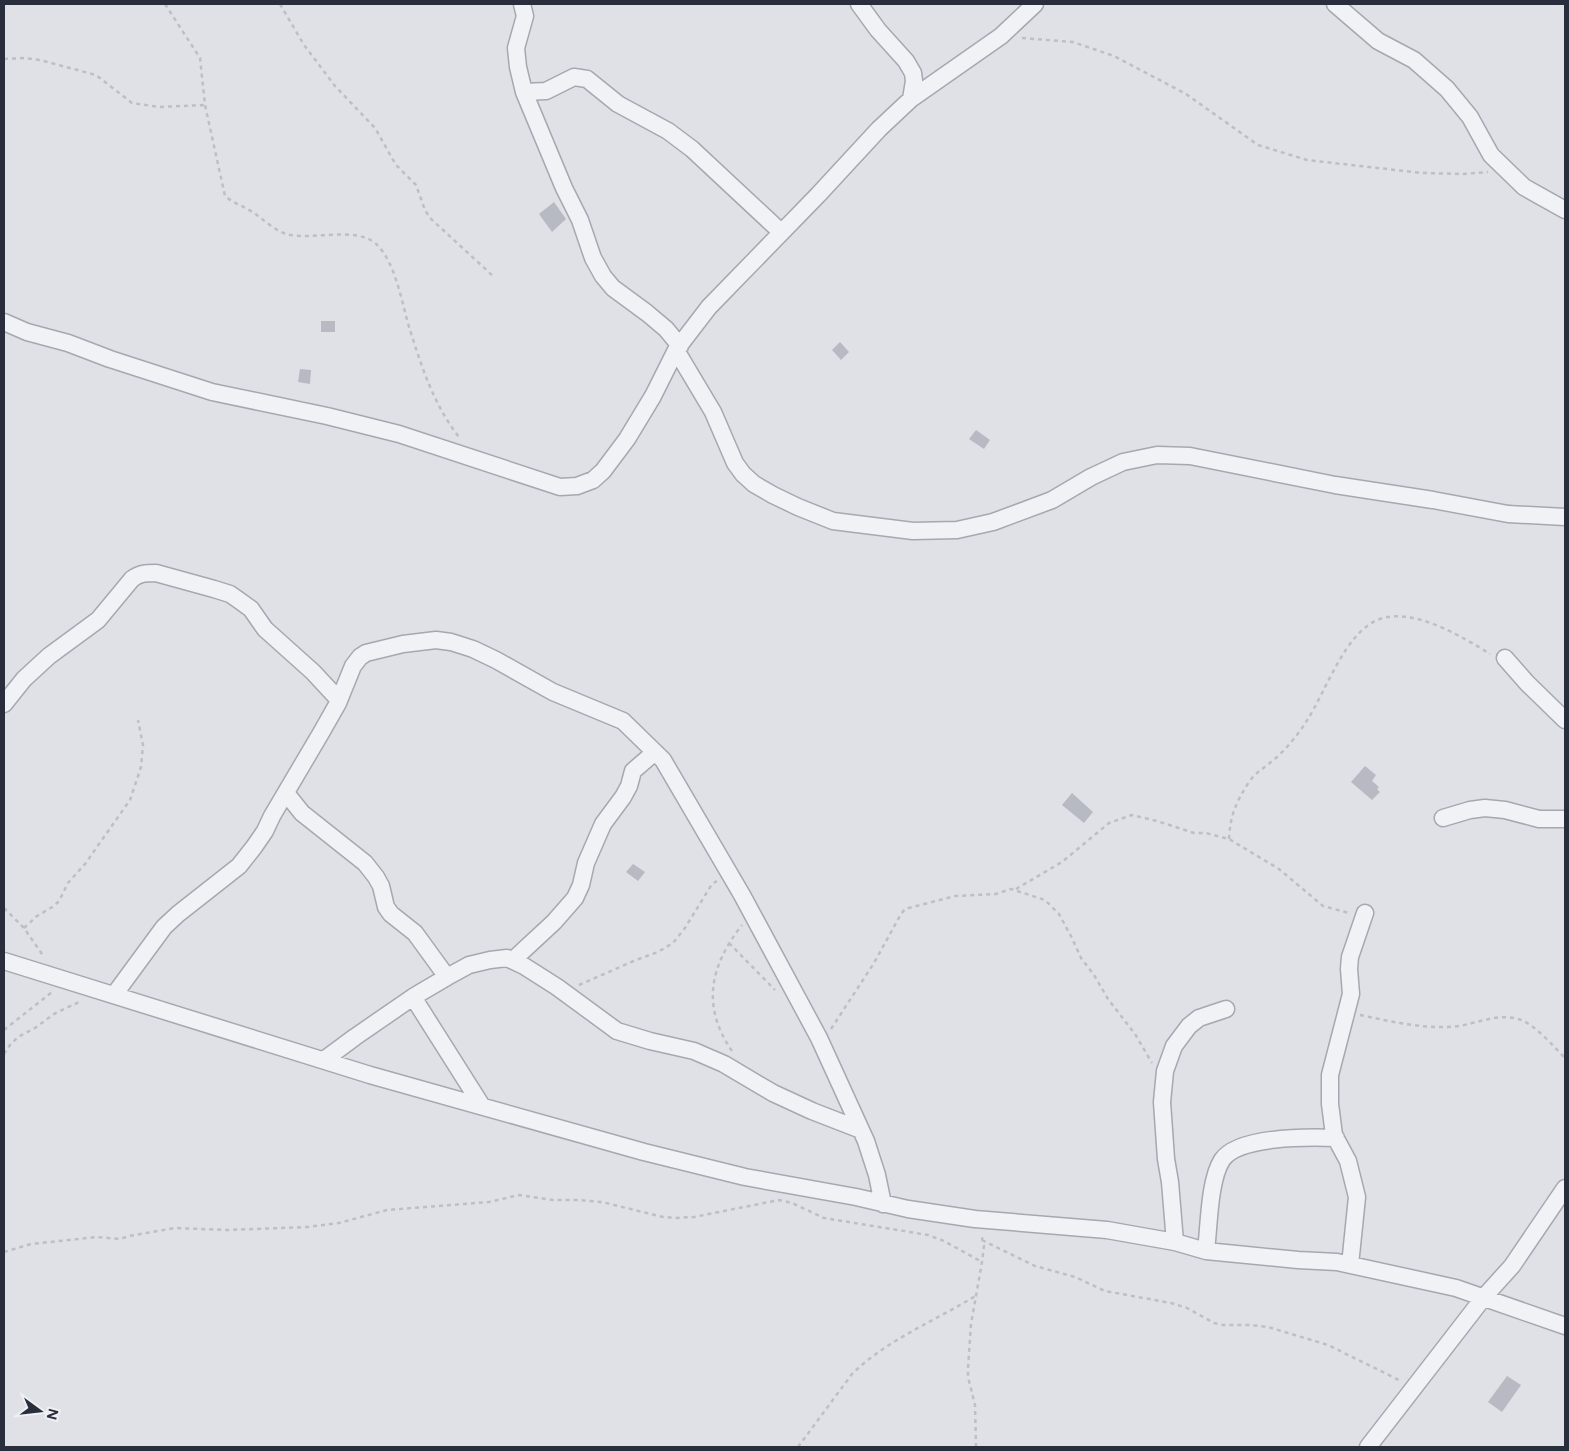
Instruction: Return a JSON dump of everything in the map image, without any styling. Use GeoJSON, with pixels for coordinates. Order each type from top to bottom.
{"type":"FeatureCollection","features":[{"type":"Feature","properties":{"kind":"street"},"geometry":{"type":"LineString","coordinates":[[522,4],[525,16],[516,48],[518,68],[524,92],[564,188],[580,220],[593,258],[603,276],[613,288],[666,329],[713,412],[734,462],[754,484],[773,495],[833,521],[913,531],[957,530],[993,522],[1052,500],[1091,477],[1123,462],[1157,455],[1190,456],[1335,485],[1508,514],[1565,517]]}},
{"type":"Feature","properties":{"kind":"street"},"geometry":{"type":"LineString","coordinates":[[859,4],[878,30],[914,72],[911,99]]}},
{"type":"Feature","properties":{"kind":"street"},"geometry":{"type":"LineString","coordinates":[[4,322],[27,332],[68,342],[110,359],[212,392],[328,416],[399,434],[560,486],[577,486],[593,480],[603,471],[627,439],[653,396],[678,348],[709,307],[879,129],[911,99],[1001,36],[1035,4]]}},
{"type":"Feature","properties":{"kind":"street"},"geometry":{"type":"LineString","coordinates":[[1335,4],[1378,41],[1414,60],[1447,89],[1470,117],[1491,155],[1524,187],[1565,210]]}},
{"type":"Feature","properties":{"kind":"street"},"geometry":{"type":"LineString","coordinates":[[524,92],[546,91],[574,77],[587,79],[618,104],[668,131],[692,149],[782,232]]}},
{"type":"Feature","properties":{"kind":"street"},"geometry":{"type":"LineString","coordinates":[[4,704],[24,679],[49,656],[98,620],[132,579],[147,573],[156,573],[214,589],[230,594],[240,600],[250,609],[265,629],[313,672],[339,700]]}},
{"type":"Feature","properties":{"kind":"street"},"geometry":{"type":"LineString","coordinates":[[107,993],[164,927],[239,866],[265,831],[322,733],[339,700],[353,666],[360,657],[366,653],[403,644],[436,640],[451,642],[473,650],[553,692],[623,721],[663,760],[716,848],[822,1042],[861,1130],[877,1175],[883,1204]]}},
{"type":"Feature","properties":{"kind":"street"},"geometry":{"type":"LineString","coordinates":[[1497,656],[1565,720]]}},
{"type":"Feature","properties":{"kind":"street"},"geometry":{"type":"LineString","coordinates":[[513,960],[554,922],[575,898],[581,885],[586,863],[603,824],[623,797],[629,786],[633,771],[655,752]]}},
{"type":"Feature","properties":{"kind":"street"},"geometry":{"type":"LineString","coordinates":[[286,793],[302,813],[365,863],[381,886],[386,907],[391,914],[415,933],[447,977]]}},
{"type":"Feature","properties":{"kind":"street"},"geometry":{"type":"LineString","coordinates":[[1443,818],[1470,810],[1485,808],[1505,810],[1539,819],[1565,819]]}},
{"type":"Feature","properties":{"kind":"street"},"geometry":{"type":"LineString","coordinates":[[1350,1265],[1357,1197],[1348,1161],[1336,1138],[1330,1104],[1330,1075],[1352,988],[1349,969],[1350,956],[1363,919]]}},
{"type":"Feature","properties":{"kind":"street"},"geometry":{"type":"LineString","coordinates":[[324,1060],[413,996],[447,977],[469,966],[490,960],[507,958],[562,991],[617,1031],[694,1051],[724,1064],[773,1093],[861,1130]]}},
{"type":"Feature","properties":{"kind":"street"},"geometry":{"type":"LineString","coordinates":[[4,960],[370,1075],[644,1152],[736,1175],[908,1209],[976,1219],[1107,1230],[1175,1242],[1206,1251],[1337,1262],[1439,1283],[1565,1326]]}},
{"type":"Feature","properties":{"kind":"street"},"geometry":{"type":"LineString","coordinates":[[413,996],[482,1106]]}},
{"type":"Feature","properties":{"kind":"street"},"geometry":{"type":"LineString","coordinates":[[1175,1242],[1162,1102],[1164,1071],[1174,1046],[1189,1026],[1199,1018],[1226,1009]]}},
{"type":"Feature","properties":{"kind":"street"},"geometry":{"type":"LineString","coordinates":[[1206,1251],[1213,1186],[1222,1161],[1232,1150],[1246,1144],[1312,1137],[1336,1138]]}},
{"type":"Feature","properties":{"kind":"street"},"geometry":{"type":"LineString","coordinates":[[1368,1447],[1484,1297],[1512,1266],[1565,1188]]}},
{"type":"Feature","properties":{"kind":"path"},"geometry":{"type":"LineString","coordinates":[[165,4],[200,58],[205,105],[225,196],[285,234],[302,236],[356,236],[369,239],[377,245],[399,286],[409,328],[431,390],[442,412],[461,440]]}},
{"type":"Feature","properties":{"kind":"path"},"geometry":{"type":"LineString","coordinates":[[280,4],[304,45],[335,86],[375,128],[396,165],[416,185],[430,218],[493,276]]}},
{"type":"Feature","properties":{"kind":"path"},"geometry":{"type":"LineString","coordinates":[[1001,36],[1073,42],[1114,56],[1186,94],[1258,145],[1307,160],[1422,173],[1463,174],[1507,171]]}},
{"type":"Feature","properties":{"kind":"path"},"geometry":{"type":"LineString","coordinates":[[4,59],[25,58],[40,60],[96,75],[132,103],[159,107],[205,105]]}},
{"type":"Feature","properties":{"kind":"path"},"geometry":{"type":"LineString","coordinates":[[1229,839],[1230,821],[1235,805],[1250,780],[1272,762],[1289,744],[1306,722],[1348,646],[1360,632],[1375,621],[1390,616],[1407,617],[1422,621],[1466,639],[1497,656]]}},
{"type":"Feature","properties":{"kind":"path"},"geometry":{"type":"LineString","coordinates":[[24,928],[37,916],[59,901],[68,883],[97,849],[130,800],[141,767],[142,745],[138,720]]}},
{"type":"Feature","properties":{"kind":"path"},"geometry":{"type":"LineString","coordinates":[[1015,890],[1062,862],[1109,823],[1132,815],[1149,818],[1194,832],[1229,839],[1278,869],[1323,906],[1363,919]]}},
{"type":"Feature","properties":{"kind":"path"},"geometry":{"type":"LineString","coordinates":[[562,991],[595,980],[636,960],[658,952],[673,943],[685,928],[712,884],[728,873]]}},
{"type":"Feature","properties":{"kind":"path"},"geometry":{"type":"LineString","coordinates":[[822,1042],[856,991],[901,914],[906,909],[955,896],[996,894],[1008,889],[1045,900],[1055,909],[1081,958],[1094,975],[1108,999],[1135,1034],[1164,1081]]}},
{"type":"Feature","properties":{"kind":"path"},"geometry":{"type":"LineString","coordinates":[[4,908],[24,928],[62,979],[4,1030]]}},
{"type":"Feature","properties":{"kind":"path"},"geometry":{"type":"LineString","coordinates":[[737,1058],[725,1041],[718,1026],[712,985],[716,968],[729,943],[752,913]]}},
{"type":"Feature","properties":{"kind":"path"},"geometry":{"type":"LineString","coordinates":[[729,943],[762,979],[779,993]]}},
{"type":"Feature","properties":{"kind":"path"},"geometry":{"type":"LineString","coordinates":[[4,1054],[18,1037],[35,1028],[54,1014],[107,993]]}},
{"type":"Feature","properties":{"kind":"path"},"geometry":{"type":"LineString","coordinates":[[1346,1013],[1417,1026],[1446,1028],[1464,1026],[1496,1017],[1519,1019],[1533,1027],[1565,1058]]}},
{"type":"Feature","properties":{"kind":"path"},"geometry":{"type":"LineString","coordinates":[[4,1252],[31,1244],[97,1237],[120,1239],[174,1228],[227,1230],[308,1227],[339,1223],[387,1210],[488,1202],[519,1195],[553,1200],[602,1202],[676,1218],[694,1217],[779,1200],[792,1203],[824,1218],[928,1235],[944,1241],[982,1262]]}},
{"type":"Feature","properties":{"kind":"path"},"geometry":{"type":"LineString","coordinates":[[976,1219],[984,1246],[971,1324],[968,1368],[968,1377],[976,1405],[976,1447]]}},
{"type":"Feature","properties":{"kind":"path"},"geometry":{"type":"LineString","coordinates":[[982,1240],[1035,1266],[1075,1278],[1105,1291],[1171,1303],[1188,1308],[1214,1323],[1268,1327],[1328,1344],[1413,1388]]}},
{"type":"Feature","properties":{"kind":"path"},"geometry":{"type":"LineString","coordinates":[[798,1447],[852,1374],[862,1365],[905,1335],[955,1309],[977,1295]]}},
{"type":"Feature","properties":{"kind":"building"},"geometry":{"type":"Polygon","coordinates":[[[554,202],[566,219],[552,232],[539,214],[554,202]]]}},
{"type":"Feature","properties":{"kind":"building"},"geometry":{"type":"Polygon","coordinates":[[[321,321],[335,321],[335,332],[321,332],[321,321]]]}},
{"type":"Feature","properties":{"kind":"building"},"geometry":{"type":"Polygon","coordinates":[[[840,342],[849,352],[841,360],[832,350],[840,342]]]}},
{"type":"Feature","properties":{"kind":"building"},"geometry":{"type":"Polygon","coordinates":[[[300,369],[311,370],[310,384],[298,382],[300,369]]]}},
{"type":"Feature","properties":{"kind":"building"},"geometry":{"type":"Polygon","coordinates":[[[976,430],[990,440],[984,449],[969,439],[976,430]]]}},
{"type":"Feature","properties":{"kind":"building"},"geometry":{"type":"Polygon","coordinates":[[[1365,766],[1376,775],[1372,781],[1379,787],[1377,789],[1380,792],[1372,800],[1351,782],[1365,766]]]}},
{"type":"Feature","properties":{"kind":"building"},"geometry":{"type":"Polygon","coordinates":[[[1072,793],[1093,812],[1084,823],[1062,805],[1072,793]]]}},
{"type":"Feature","properties":{"kind":"building"},"geometry":{"type":"Polygon","coordinates":[[[633,864],[645,872],[638,881],[626,872],[633,864]]]}},
{"type":"Feature","properties":{"kind":"building"},"geometry":{"type":"Polygon","coordinates":[[[1507,1376],[1521,1385],[1502,1412],[1488,1402],[1507,1376]]]}}]}
